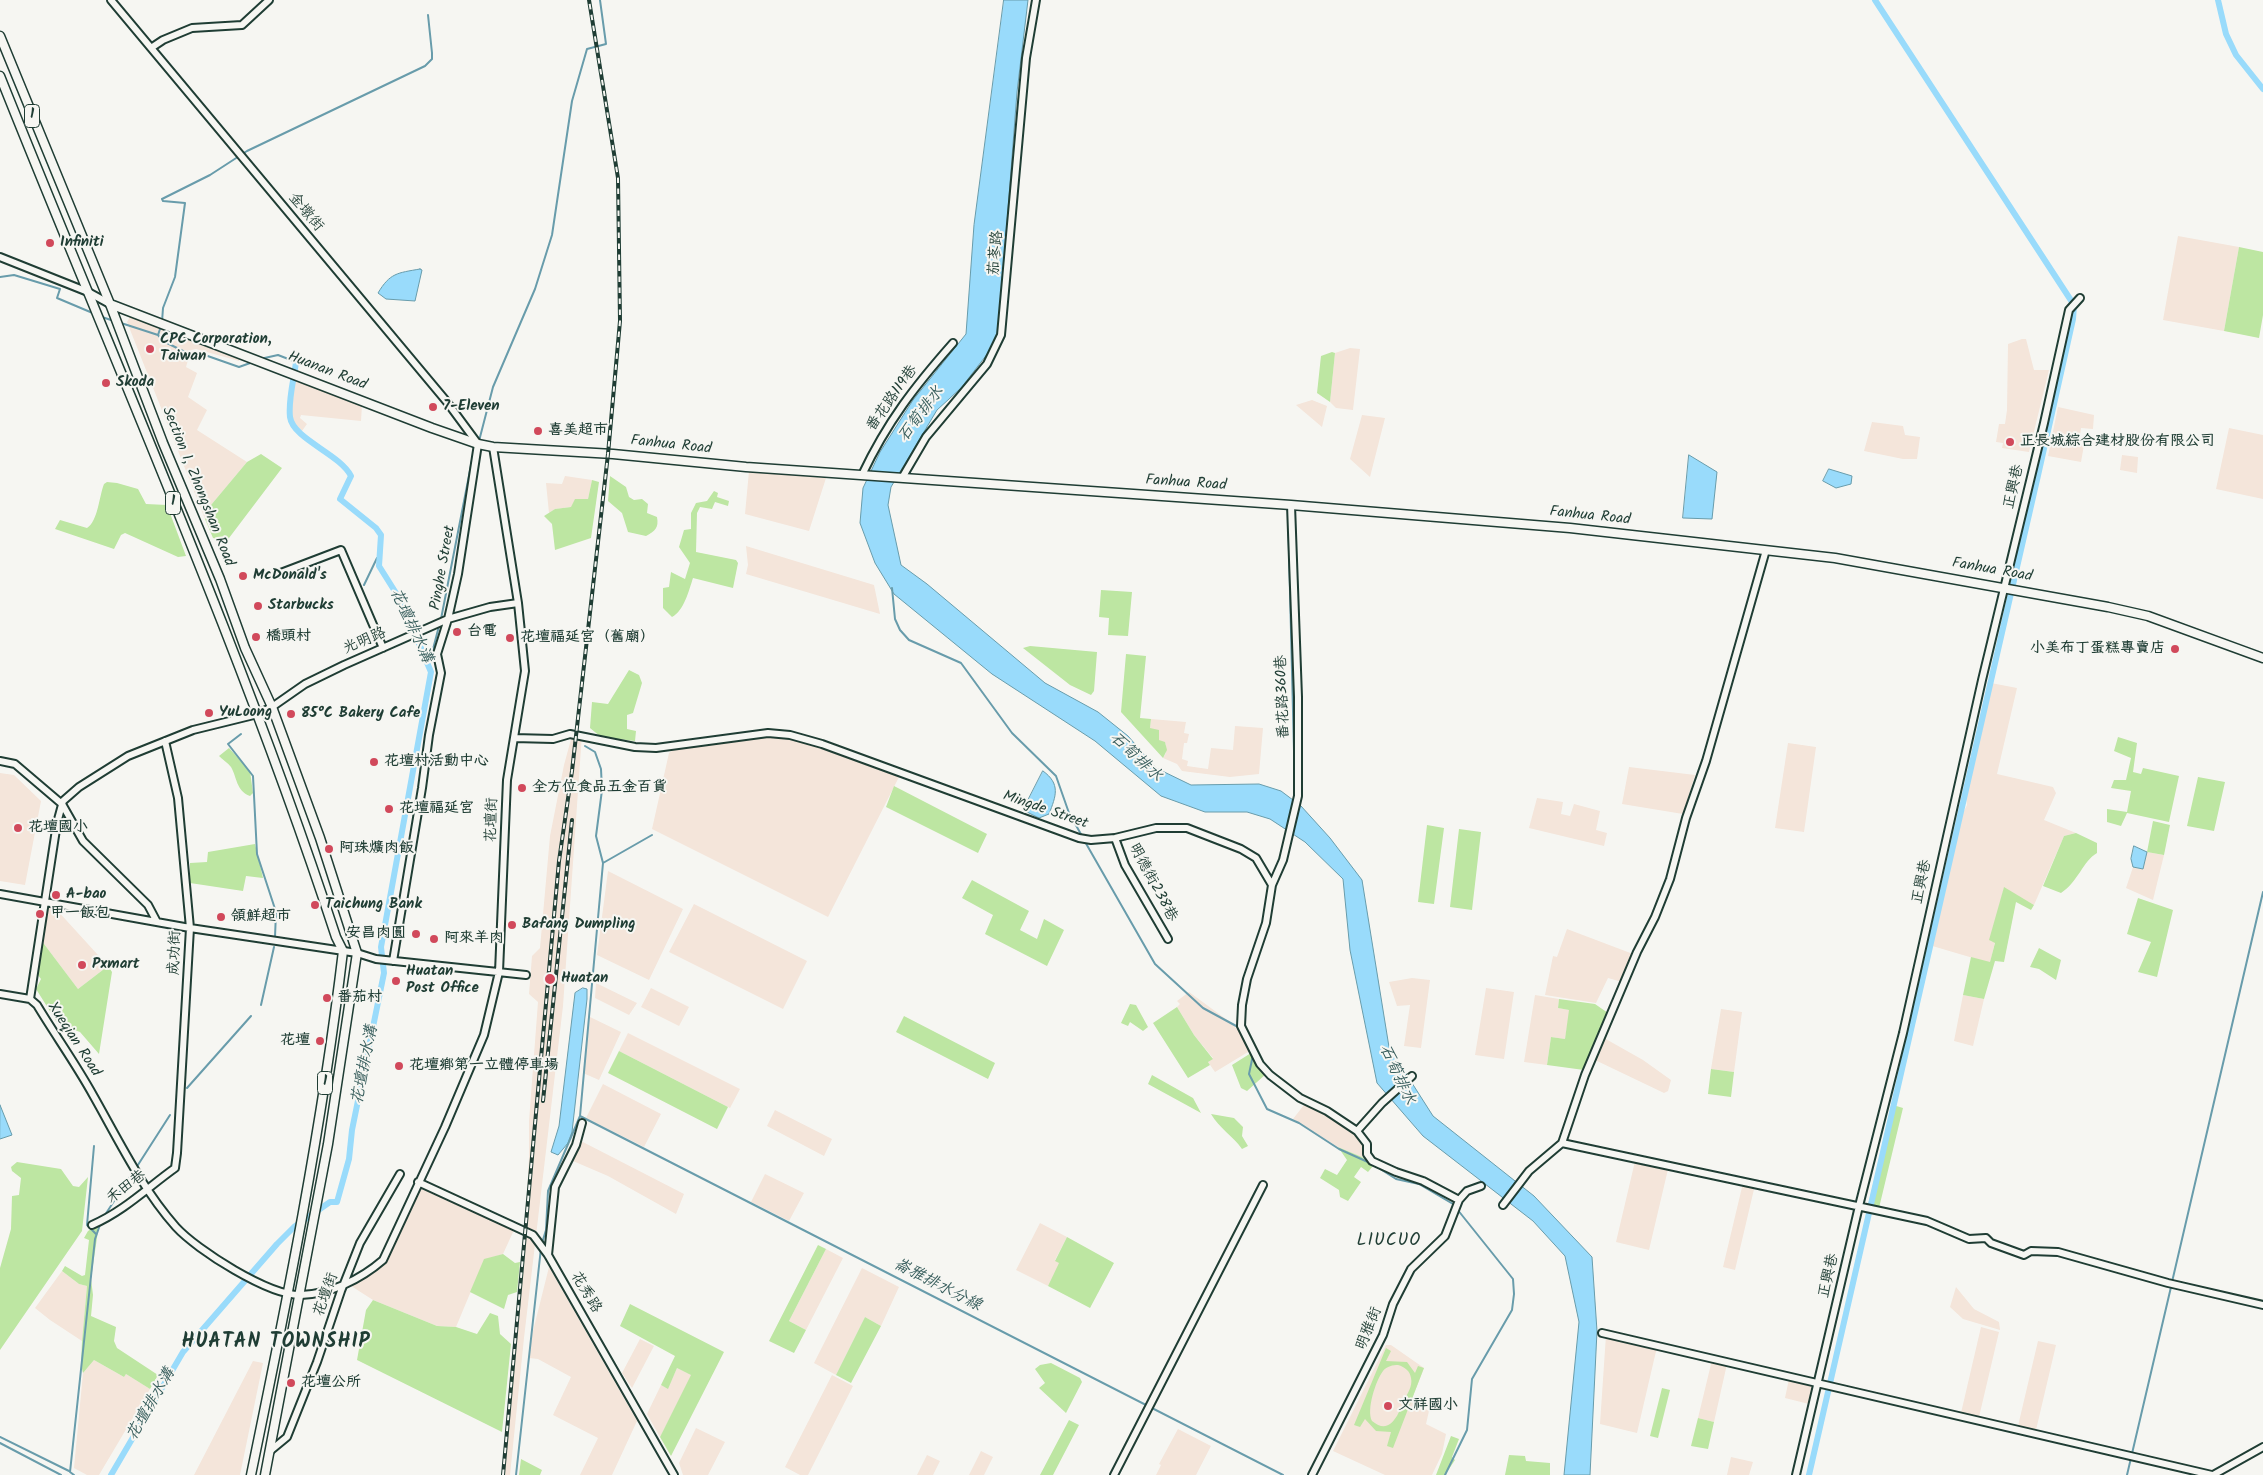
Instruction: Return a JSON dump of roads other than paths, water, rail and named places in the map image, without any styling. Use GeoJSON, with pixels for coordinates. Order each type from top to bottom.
{"type":"FeatureCollection","features":[{"type":"Feature","properties":{"kind":"main road","name":"Section 1, Zhongshan Road"},"geometry":{"type":"LineString","coordinates":[[0,36],[110,304],[163,443],[220,579],[245,648],[272,707],[320,838],[357,953]]}},
{"type":"Feature","properties":{"kind":"main road","name":"Section 1, Zhongshan Road"},"geometry":{"type":"LineString","coordinates":[[0,76],[258,714],[336,937],[343,952]]}},
{"type":"Feature","properties":{"kind":"main road","name":"Huanan Road"},"geometry":{"type":"LineString","coordinates":[[110,304],[478,444]]}},
{"type":"Feature","properties":{"kind":"main road","name":"Fanhua Road"},"geometry":{"type":"LineString","coordinates":[[478,444],[493,447],[613,454],[902,478],[1291,504],[1570,528],[1835,558],[2148,616],[2263,658]]}},
{"type":"Feature","properties":{"kind":"main road","name":"1"},"geometry":{"type":"LineString","coordinates":[[251,1475],[289,1292],[328,1063],[343,952]]}},
{"type":"Feature","properties":{"kind":"main road","name":"1"},"geometry":{"type":"LineString","coordinates":[[265,1475],[318,1200],[357,953]]}},
{"type":"Feature","properties":{"kind":"street","name":"金墩街"},"geometry":{"type":"LineString","coordinates":[[111,0],[447,402],[478,444]]}},
{"type":"Feature","properties":{"kind":"street"},"geometry":{"type":"LineString","coordinates":[[151,48],[163,40],[192,28],[242,25],[269,0]]}},
{"type":"Feature","properties":{"kind":"street","name":"茄苳路"},"geometry":{"type":"LineString","coordinates":[[902,478],[926,437],[983,370],[1000,335],[1026,58],[1036,0]]}},
{"type":"Feature","properties":{"kind":"street","name":"Huanan Road"},"geometry":{"type":"LineString","coordinates":[[0,257],[88,292],[110,304]]}},
{"type":"Feature","properties":{"kind":"street","name":"正興巷"},"geometry":{"type":"LineString","coordinates":[[1796,1475],[1859,1206],[1903,1033],[2069,310],[2080,298]]}},
{"type":"Feature","properties":{"kind":"street","name":"番花路119巷"},"geometry":{"type":"LineString","coordinates":[[862,475],[879,440],[900,407],[953,343]]}},
{"type":"Feature","properties":{"kind":"street","name":"Pinghe Street"},"geometry":{"type":"LineString","coordinates":[[390,961],[422,788],[428,736],[441,673],[436,654],[448,619],[458,574],[478,444]]}},
{"type":"Feature","properties":{"kind":"street","name":"花壇街"},"geometry":{"type":"LineString","coordinates":[[300,1295],[343,1285],[367,1274],[383,1260],[445,1128],[484,1035],[499,972],[503,910],[504,821],[514,738],[525,677],[518,603],[493,447]]}},
{"type":"Feature","properties":{"kind":"street","name":"番花路360巷"},"geometry":{"type":"LineString","coordinates":[[1272,885],[1283,860],[1298,796],[1298,698],[1291,504]]}},
{"type":"Feature","properties":{"kind":"street"},"geometry":{"type":"LineString","coordinates":[[278,574],[341,550],[383,648]]}},
{"type":"Feature","properties":{"kind":"street"},"geometry":{"type":"LineString","coordinates":[[1503,1205],[1529,1171],[1562,1143],[1585,1075],[1637,952],[1656,917],[1670,879],[1766,550]]}},
{"type":"Feature","properties":{"kind":"street","name":"光明路"},"geometry":{"type":"LineString","coordinates":[[258,714],[272,707],[305,684],[448,619],[490,607],[518,603]]}},
{"type":"Feature","properties":{"kind":"street"},"geometry":{"type":"LineString","coordinates":[[62,804],[79,787],[119,760],[207,726],[258,714]]}},
{"type":"Feature","properties":{"kind":"street","name":"Mingde Street"},"geometry":{"type":"LineString","coordinates":[[514,738],[553,739],[570,734],[635,747],[656,748],[762,733],[782,734],[822,744],[1079,838],[1091,840],[1115,838],[1156,828],[1187,828],[1241,849],[1256,858],[1272,885]]}},
{"type":"Feature","properties":{"kind":"street","name":"成功街"},"geometry":{"type":"LineString","coordinates":[[165,741],[178,798],[190,928],[182,1082],[175,1168]]}},
{"type":"Feature","properties":{"kind":"street"},"geometry":{"type":"LineString","coordinates":[[0,761],[15,764],[62,804],[83,841],[148,905],[157,922]]}},
{"type":"Feature","properties":{"kind":"street","name":"Xueqian Road"},"geometry":{"type":"LineString","coordinates":[[62,804],[44,902],[30,999],[36,1005],[93,1094],[147,1188],[185,1235],[205,1251],[243,1274],[289,1292]]}},
{"type":"Feature","properties":{"kind":"street","name":"明德街238巷"},"geometry":{"type":"LineString","coordinates":[[1115,838],[1125,865],[1168,939]]}},
{"type":"Feature","properties":{"kind":"street"},"geometry":{"type":"LineString","coordinates":[[1272,885],[1266,923],[1247,979],[1242,1005],[1241,1026],[1260,1064],[1270,1075],[1300,1098],[1326,1111],[1357,1131],[1367,1144],[1367,1154],[1372,1161],[1423,1181],[1459,1200],[1468,1191],[1481,1186]]}},
{"type":"Feature","properties":{"kind":"street"},"geometry":{"type":"LineString","coordinates":[[0,894],[190,928],[357,953],[376,959],[526,975]]}},
{"type":"Feature","properties":{"kind":"street"},"geometry":{"type":"LineString","coordinates":[[0,994],[30,999]]}},
{"type":"Feature","properties":{"kind":"street"},"geometry":{"type":"LineString","coordinates":[[1357,1131],[1382,1103],[1412,1076]]}},
{"type":"Feature","properties":{"kind":"street"},"geometry":{"type":"LineString","coordinates":[[548,1255],[555,1187],[576,1145],[582,1122]]}},
{"type":"Feature","properties":{"kind":"street"},"geometry":{"type":"LineString","coordinates":[[1562,1143],[1927,1221],[1970,1239],[1986,1238],[1992,1243],[2024,1255],[2031,1250],[2058,1252],[2168,1283],[2263,1305]]}},
{"type":"Feature","properties":{"kind":"street","name":"禾田巷"},"geometry":{"type":"LineString","coordinates":[[92,1225],[108,1218],[133,1202],[147,1188],[175,1168]]}},
{"type":"Feature","properties":{"kind":"street","name":"花壇街"},"geometry":{"type":"LineString","coordinates":[[270,1451],[287,1437],[318,1362],[343,1285],[360,1243],[400,1174]]}},
{"type":"Feature","properties":{"kind":"street","name":"花秀路"},"geometry":{"type":"LineString","coordinates":[[418,1182],[533,1235],[548,1255],[674,1475]]}},
{"type":"Feature","properties":{"kind":"street"},"geometry":{"type":"LineString","coordinates":[[1114,1475],[1263,1185]]}},
{"type":"Feature","properties":{"kind":"street","name":"明雅街"},"geometry":{"type":"LineString","coordinates":[[1312,1475],[1383,1336],[1393,1304],[1408,1275],[1416,1263],[1435,1248],[1444,1236],[1459,1200]]}},
{"type":"Feature","properties":{"kind":"street"},"geometry":{"type":"LineString","coordinates":[[289,1292],[300,1295]]}},
{"type":"Feature","properties":{"kind":"street"},"geometry":{"type":"LineString","coordinates":[[1602,1333],[2213,1475],[2263,1447]]}},
{"type":"Feature","properties":{"kind":"water","name":"石筍排水"},"geometry":{"type":"Polygon","coordinates":[[[1004,0],[1028,0],[1017,92],[998,340],[961,388],[937,410],[891,487],[888,505],[901,565],[927,584],[1045,683],[1098,712],[1128,736],[1156,768],[1191,785],[1259,784],[1281,791],[1301,806],[1330,838],[1362,880],[1389,1047],[1433,1116],[1534,1196],[1592,1257],[1597,1331],[1590,1475],[1564,1475],[1579,1322],[1565,1256],[1533,1221],[1423,1136],[1377,1083],[1350,950],[1343,879],[1305,842],[1270,819],[1247,812],[1205,812],[1161,796],[1095,741],[992,674],[894,594],[875,563],[860,523],[863,488],[880,452],[913,400],[966,334],[974,225],[1004,0]]]}},
{"type":"Feature","properties":{"kind":"water"},"geometry":{"type":"Polygon","coordinates":[[[422,270],[415,301],[386,299],[378,293],[386,281],[395,275],[422,270]]]}},
{"type":"Feature","properties":{"kind":"water"},"geometry":{"type":"Polygon","coordinates":[[[1689,455],[1717,472],[1712,519],[1683,518],[1689,455]]]}},
{"type":"Feature","properties":{"kind":"water"},"geometry":{"type":"Polygon","coordinates":[[[1829,469],[1852,476],[1851,484],[1836,488],[1823,481],[1829,469]]]}},
{"type":"Feature","properties":{"kind":"water"},"geometry":{"type":"Polygon","coordinates":[[[1043,771],[1053,781],[1055,796],[1049,814],[1039,818],[1025,811],[1024,808],[1043,771]]]}},
{"type":"Feature","properties":{"kind":"water"},"geometry":{"type":"Polygon","coordinates":[[[2134,846],[2147,852],[2143,869],[2133,867],[2131,859],[2134,846]]]}},
{"type":"Feature","properties":{"kind":"water"},"geometry":{"type":"Polygon","coordinates":[[[583,988],[587,989],[587,999],[572,1132],[568,1143],[558,1155],[551,1152],[559,1126],[575,993],[583,988]]]}},
{"type":"Feature","properties":{"kind":"water"},"geometry":{"type":"Polygon","coordinates":[[[0,1105],[12,1135],[0,1139],[0,1105]]]}},
{"type":"Feature","properties":{"kind":"waterway"},"geometry":{"type":"LineString","coordinates":[[479,441],[493,387],[535,289],[552,235],[572,101],[587,49],[606,44],[600,0]]}},
{"type":"Feature","properties":{"kind":"waterway"},"geometry":{"type":"LineString","coordinates":[[1809,1475],[2039,471],[2073,319],[2074,305],[1875,0]]}},
{"type":"Feature","properties":{"kind":"waterway"},"geometry":{"type":"LineString","coordinates":[[2218,0],[2226,34],[2236,55],[2263,89]]}},
{"type":"Feature","properties":{"kind":"waterway"},"geometry":{"type":"LineString","coordinates":[[162,322],[163,308],[175,277],[185,203],[163,201],[162,199],[210,175],[247,151],[425,66],[432,59],[428,15]]}},
{"type":"Feature","properties":{"kind":"waterway"},"geometry":{"type":"LineString","coordinates":[[0,277],[14,275],[60,289],[57,298],[95,314]]}},
{"type":"Feature","properties":{"kind":"waterway"},"geometry":{"type":"LineString","coordinates":[[102,317],[114,321]]}},
{"type":"Feature","properties":{"kind":"waterway"},"geometry":{"type":"LineString","coordinates":[[121,323],[158,335],[163,341],[185,352],[202,354],[239,367],[253,362]]}},
{"type":"Feature","properties":{"kind":"waterway"},"geometry":{"type":"LineString","coordinates":[[158,335],[161,326]]}},
{"type":"Feature","properties":{"kind":"waterway"},"geometry":{"type":"LineString","coordinates":[[260,359],[278,355],[296,362]]}},
{"type":"Feature","properties":{"kind":"waterway","name":"花壇排水溝"},"geometry":{"type":"LineString","coordinates":[[111,1475],[183,1352],[294,1227],[330,1202],[337,1202],[349,1159],[352,1130],[384,973],[381,947],[431,672],[401,601],[379,566],[381,535],[376,528],[340,499],[351,476],[345,468],[308,440],[293,425],[290,417],[290,404],[296,362]]}},
{"type":"Feature","properties":{"kind":"waterway"},"geometry":{"type":"LineString","coordinates":[[441,619],[474,450]]}},
{"type":"Feature","properties":{"kind":"waterway"},"geometry":{"type":"LineString","coordinates":[[1288,512],[1295,791]]}},
{"type":"Feature","properties":{"kind":"waterway"},"geometry":{"type":"LineString","coordinates":[[364,585],[377,558]]}},
{"type":"Feature","properties":{"kind":"waterway"},"geometry":{"type":"LineString","coordinates":[[892,588],[895,619],[900,630],[909,640],[961,663],[1012,733],[1056,776],[1069,813],[1082,836]]}},
{"type":"Feature","properties":{"kind":"waterway"},"geometry":{"type":"LineString","coordinates":[[425,656],[432,653],[439,626]]}},
{"type":"Feature","properties":{"kind":"waterway"},"geometry":{"type":"LineString","coordinates":[[241,734],[228,744],[253,776],[257,854],[276,912],[275,937]]}},
{"type":"Feature","properties":{"kind":"waterway"},"geometry":{"type":"LineString","coordinates":[[585,746],[595,752],[601,769],[602,790],[596,836],[603,863]]}},
{"type":"Feature","properties":{"kind":"waterway"},"geometry":{"type":"LineString","coordinates":[[542,1243],[546,1230],[548,1191],[580,1116],[603,863],[652,835]]}},
{"type":"Feature","properties":{"kind":"waterway"},"geometry":{"type":"LineString","coordinates":[[1084,840],[1155,964],[1203,1008],[1238,1027]]}},
{"type":"Feature","properties":{"kind":"waterway"},"geometry":{"type":"LineString","coordinates":[[2172,1282],[2263,892]]}},
{"type":"Feature","properties":{"kind":"waterway"},"geometry":{"type":"LineString","coordinates":[[261,1005],[274,947]]}},
{"type":"Feature","properties":{"kind":"waterway"},"geometry":{"type":"LineString","coordinates":[[187,1088],[251,1016]]}},
{"type":"Feature","properties":{"kind":"waterway"},"geometry":{"type":"LineString","coordinates":[[1253,1055],[1249,1074],[1267,1109],[1299,1123],[1339,1149],[1370,1163]]}},
{"type":"Feature","properties":{"kind":"waterway"},"geometry":{"type":"LineString","coordinates":[[136,1168],[170,1115]]}},
{"type":"Feature","properties":{"kind":"waterway","name":"崙雅排水分線"},"geometry":{"type":"LineString","coordinates":[[580,1116],[1283,1475]]}},
{"type":"Feature","properties":{"kind":"waterway"},"geometry":{"type":"LineString","coordinates":[[94,1146],[87,1225],[96,1234]]}},
{"type":"Feature","properties":{"kind":"waterway"},"geometry":{"type":"LineString","coordinates":[[1374,1165],[1396,1179],[1419,1184],[1453,1204],[1513,1279],[1512,1310],[1472,1379],[1467,1430],[1445,1475]]}},
{"type":"Feature","properties":{"kind":"waterway"},"geometry":{"type":"LineString","coordinates":[[103,1218],[133,1172]]}},
{"type":"Feature","properties":{"kind":"waterway"},"geometry":{"type":"LineString","coordinates":[[74,1475],[70,1472],[95,1239],[101,1222]]}},
{"type":"Feature","properties":{"kind":"waterway"},"geometry":{"type":"LineString","coordinates":[[516,1475],[541,1248]]}},
{"type":"Feature","properties":{"kind":"waterway"},"geometry":{"type":"LineString","coordinates":[[2127,1475],[2171,1287]]}},
{"type":"Feature","properties":{"kind":"waterway"},"geometry":{"type":"LineString","coordinates":[[0,1437],[69,1471]]}},
{"type":"Feature","properties":{"kind":"waterway"},"geometry":{"type":"LineString","coordinates":[[0,1443],[61,1475]]}},
{"type":"Feature","properties":{"kind":"railway"},"geometry":{"type":"LineString","coordinates":[[503,1475],[559,861],[572,771],[608,454],[620,321],[618,178],[589,0]]}},
{"type":"Feature","properties":{"kind":"railway"},"geometry":{"type":"LineString","coordinates":[[543,1101],[572,820]]}},
{"type":"Feature","properties":{"kind":"place","name":"Infiniti"},"geometry":{"type":"Point","coordinates":[50,243]}},
{"type":"Feature","properties":{"kind":"place","name":"CPC Corporation, Taiwan"},"geometry":{"type":"Point","coordinates":[150,349]}},
{"type":"Feature","properties":{"kind":"place","name":"Skoda"},"geometry":{"type":"Point","coordinates":[106,383]}},
{"type":"Feature","properties":{"kind":"place","name":"7-Eleven"},"geometry":{"type":"Point","coordinates":[433,407]}},
{"type":"Feature","properties":{"kind":"place","name":"喜美超市"},"geometry":{"type":"Point","coordinates":[538,431]}},
{"type":"Feature","properties":{"kind":"place","name":"正長城綜合建材股份有限公司"},"geometry":{"type":"Point","coordinates":[2010,442]}},
{"type":"Feature","properties":{"kind":"place","name":"McDonald's"},"geometry":{"type":"Point","coordinates":[243,576]}},
{"type":"Feature","properties":{"kind":"place","name":"Starbucks"},"geometry":{"type":"Point","coordinates":[258,606]}},
{"type":"Feature","properties":{"kind":"place","name":"台電"},"geometry":{"type":"Point","coordinates":[457,632]}},
{"type":"Feature","properties":{"kind":"place","name":"橋頭村"},"geometry":{"type":"Point","coordinates":[256,637]}},
{"type":"Feature","properties":{"kind":"place","name":"花壇福延宮（舊廟）"},"geometry":{"type":"Point","coordinates":[510,638]}},
{"type":"Feature","properties":{"kind":"place","name":"小美布丁蛋糕專賣店"},"geometry":{"type":"Point","coordinates":[2175,649]}},
{"type":"Feature","properties":{"kind":"place","name":"YuLoong"},"geometry":{"type":"Point","coordinates":[209,713]}},
{"type":"Feature","properties":{"kind":"place","name":"85°C Bakery Cafe"},"geometry":{"type":"Point","coordinates":[291,714]}},
{"type":"Feature","properties":{"kind":"place","name":"花壇村活動中心"},"geometry":{"type":"Point","coordinates":[374,762]}},
{"type":"Feature","properties":{"kind":"place","name":"全方位食品五金百貨"},"geometry":{"type":"Point","coordinates":[522,788]}},
{"type":"Feature","properties":{"kind":"place","name":"花壇福延宮"},"geometry":{"type":"Point","coordinates":[389,809]}},
{"type":"Feature","properties":{"kind":"place","name":"花壇國小"},"geometry":{"type":"Point","coordinates":[18,828]}},
{"type":"Feature","properties":{"kind":"place","name":"阿珠爌肉飯"},"geometry":{"type":"Point","coordinates":[329,849]}},
{"type":"Feature","properties":{"kind":"place","name":"A-bao"},"geometry":{"type":"Point","coordinates":[56,895]}},
{"type":"Feature","properties":{"kind":"place","name":"Taichung Bank"},"geometry":{"type":"Point","coordinates":[315,905]}},
{"type":"Feature","properties":{"kind":"place","name":"甲一飯包"},"geometry":{"type":"Point","coordinates":[40,914]}},
{"type":"Feature","properties":{"kind":"place","name":"領鮮超市"},"geometry":{"type":"Point","coordinates":[221,917]}},
{"type":"Feature","properties":{"kind":"place","name":"Bafang Dumpling"},"geometry":{"type":"Point","coordinates":[512,925]}},
{"type":"Feature","properties":{"kind":"place","name":"安昌肉圓"},"geometry":{"type":"Point","coordinates":[416,934]}},
{"type":"Feature","properties":{"kind":"place","name":"阿來羊肉"},"geometry":{"type":"Point","coordinates":[434,939]}},
{"type":"Feature","properties":{"kind":"place","name":"Pxmart"},"geometry":{"type":"Point","coordinates":[82,965]}},
{"type":"Feature","properties":{"kind":"place","name":"Huatan"},"geometry":{"type":"Point","coordinates":[550,979]}},
{"type":"Feature","properties":{"kind":"place","name":"Huatan Post Office"},"geometry":{"type":"Point","coordinates":[396,981]}},
{"type":"Feature","properties":{"kind":"place","name":"番茄村"},"geometry":{"type":"Point","coordinates":[327,998]}},
{"type":"Feature","properties":{"kind":"place","name":"花壇"},"geometry":{"type":"Point","coordinates":[320,1041]}},
{"type":"Feature","properties":{"kind":"place","name":"花壇鄉第一立體停車場"},"geometry":{"type":"Point","coordinates":[399,1066]}},
{"type":"Feature","properties":{"kind":"place","name":"花壇公所"},"geometry":{"type":"Point","coordinates":[291,1383]}},
{"type":"Feature","properties":{"kind":"place","name":"文祥國小"},"geometry":{"type":"Point","coordinates":[1388,1406]}},
{"type":"Feature","properties":{"kind":"district","name":"LIUCUO"},"geometry":{"type":"Point","coordinates":[1389,1242]}},
{"type":"Feature","properties":{"kind":"district","name":"HUATAN TOWNSHIP"},"geometry":{"type":"Point","coordinates":[276,1344]}}]}
